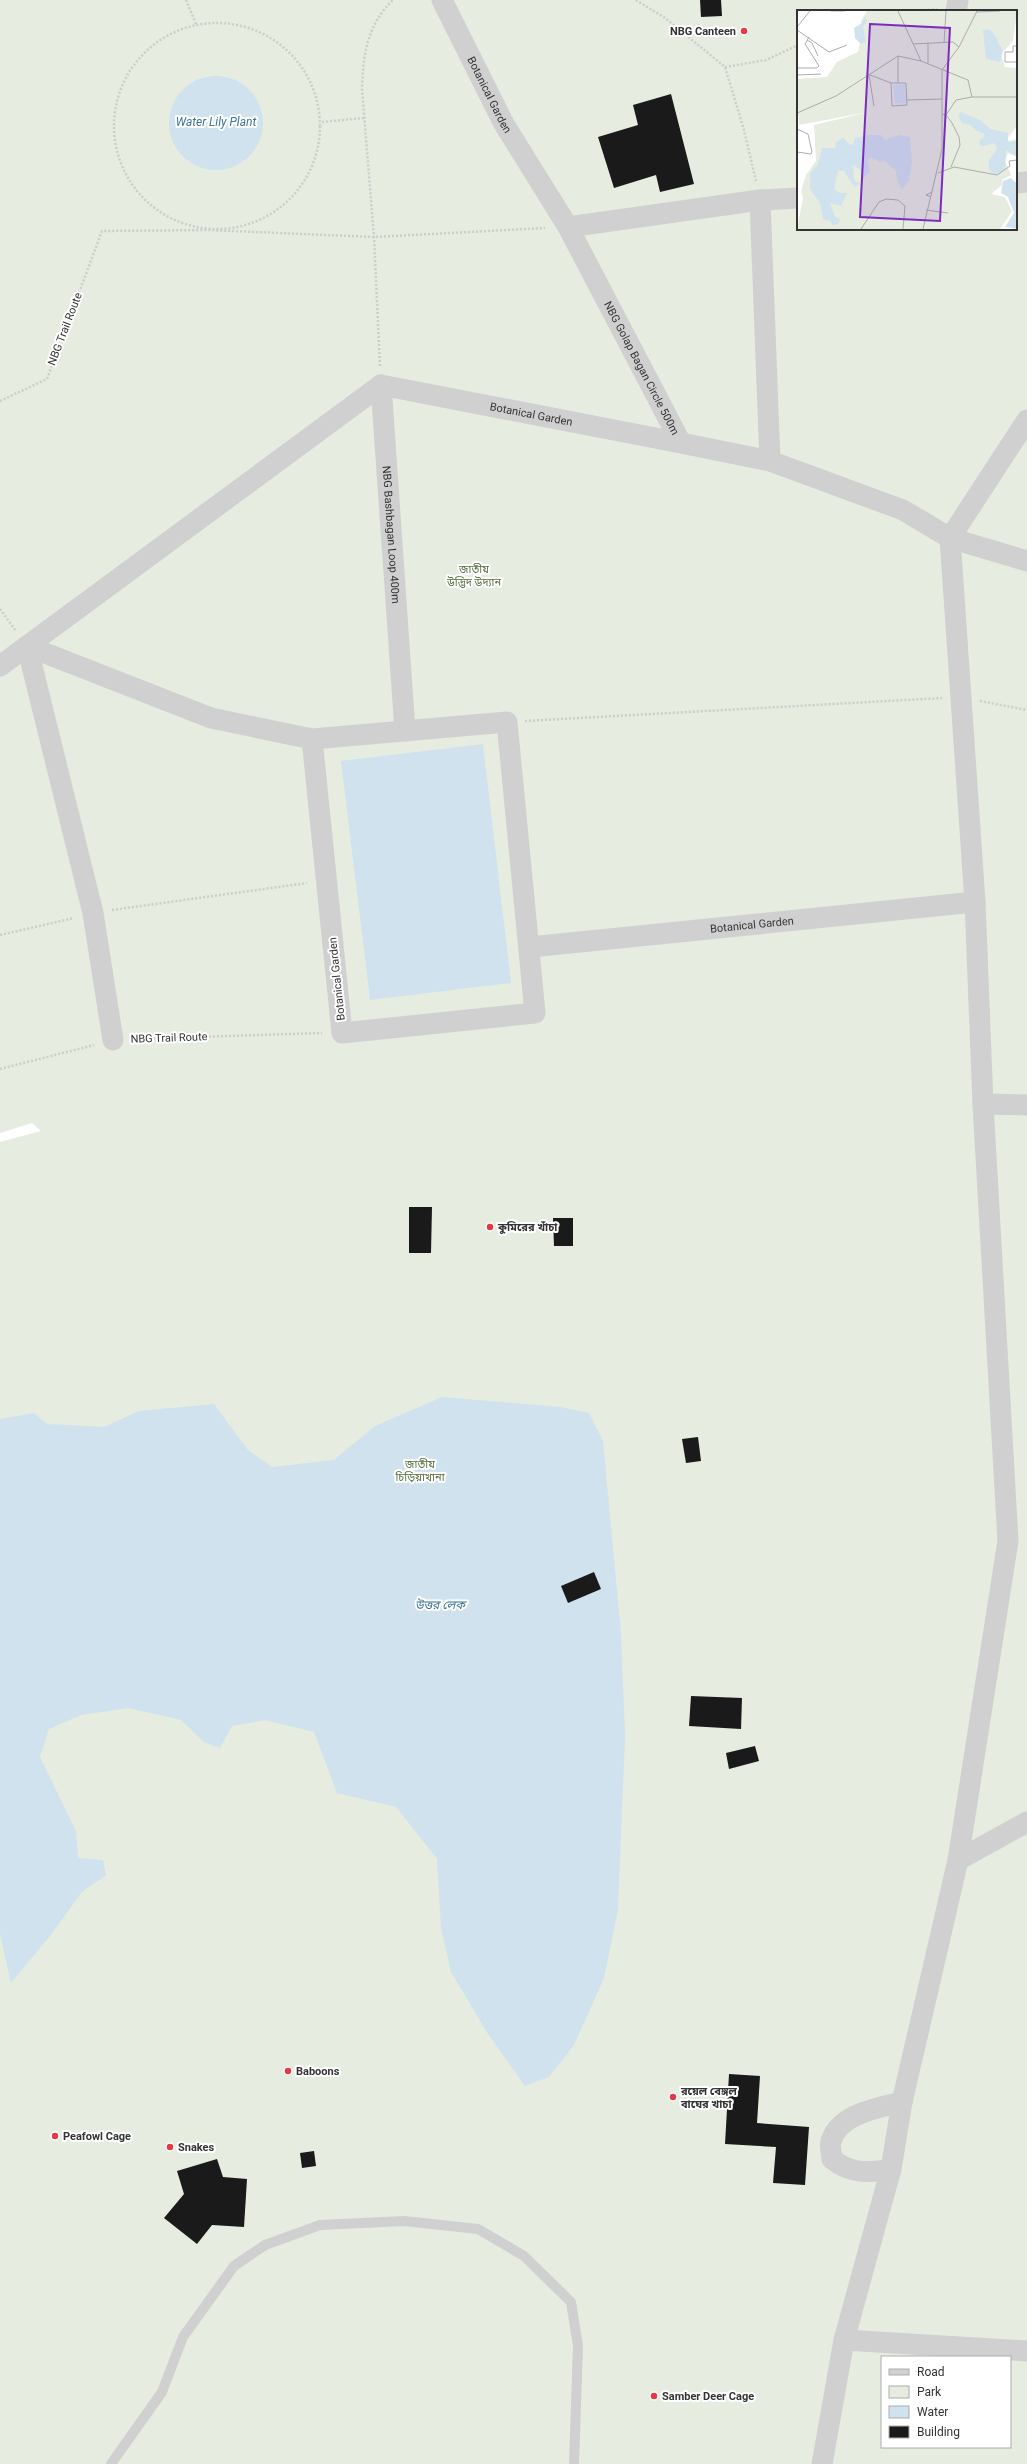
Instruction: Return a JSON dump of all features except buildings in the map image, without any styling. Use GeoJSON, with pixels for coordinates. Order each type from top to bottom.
{"type":"FeatureCollection","features":[{"type":"Feature","properties":{"kind":"street","name":"Botanical Garden"},"geometry":{"type":"LineString","coordinates":[[442,0],[504,124],[568,227]]}},
{"type":"Feature","properties":{"kind":"street"},"geometry":{"type":"LineString","coordinates":[[956,10],[958,0]]}},
{"type":"Feature","properties":{"kind":"street"},"geometry":{"type":"LineString","coordinates":[[1017,183],[1027,182]]}},
{"type":"Feature","properties":{"kind":"street"},"geometry":{"type":"LineString","coordinates":[[568,227],[760,200],[797,198]]}},
{"type":"Feature","properties":{"kind":"street"},"geometry":{"type":"LineString","coordinates":[[760,200],[770,461]]}},
{"type":"Feature","properties":{"kind":"street","name":"NBG Golap Bagan Circle 500m"},"geometry":{"type":"LineString","coordinates":[[568,227],[681,443],[770,461],[903,510],[950,538],[1027,561]]}},
{"type":"Feature","properties":{"kind":"street","name":"Botanical Garden"},"geometry":{"type":"LineString","coordinates":[[381,385],[681,443]]}},
{"type":"Feature","properties":{"kind":"street"},"geometry":{"type":"LineString","coordinates":[[0,666],[381,385]]}},
{"type":"Feature","properties":{"kind":"street","name":"NBG Bashbagan Loop 400m"},"geometry":{"type":"LineString","coordinates":[[381,385],[405,731]]}},
{"type":"Feature","properties":{"kind":"street"},"geometry":{"type":"LineString","coordinates":[[822,2464],[844,2340],[891,2169],[902,2102],[958,1860],[1008,1542],[983,1104],[975,902],[950,538],[1027,420]]}},
{"type":"Feature","properties":{"kind":"street"},"geometry":{"type":"LineString","coordinates":[[27,646],[211,718],[312,739],[507,722]]}},
{"type":"Feature","properties":{"kind":"street"},"geometry":{"type":"LineString","coordinates":[[27,646],[93,913],[113,1040]]}},
{"type":"Feature","properties":{"kind":"street","name":"Botanical Garden"},"geometry":{"type":"LineString","coordinates":[[312,739],[342,1033],[535,1013],[530,947],[507,722]]}},
{"type":"Feature","properties":{"kind":"street","name":"Botanical Garden"},"geometry":{"type":"LineString","coordinates":[[530,947],[975,902]]}},
{"type":"Feature","properties":{"kind":"street"},"geometry":{"type":"LineString","coordinates":[[983,1104],[1027,1105]]}},
{"type":"Feature","properties":{"kind":"street"},"geometry":{"type":"LineString","coordinates":[[958,1860],[1027,1822]]}},
{"type":"Feature","properties":{"kind":"street"},"geometry":{"type":"LineString","coordinates":[[891,2169],[872,2172],[842,2168],[832,2159],[830,2142],[839,2126],[849,2118],[902,2102]]}},
{"type":"Feature","properties":{"kind":"street"},"geometry":{"type":"LineString","coordinates":[[844,2340],[1027,2351]]}},
{"type":"Feature","properties":{"kind":"lane"},"geometry":{"type":"LineString","coordinates":[[111,2464],[162,2392],[183,2337],[234,2266],[265,2245],[320,2225],[404,2220],[478,2229],[524,2256],[571,2302],[578,2346],[574,2464]]}},
{"type":"Feature","properties":{"kind":"path"},"geometry":{"type":"LineString","coordinates":[[186,0],[196,24]]}},
{"type":"Feature","properties":{"kind":"path"},"geometry":{"type":"LineString","coordinates":[[381,385],[374,237],[364,118],[362,66],[368,35],[393,0]]}},
{"type":"Feature","properties":{"kind":"path"},"geometry":{"type":"LineString","coordinates":[[636,0],[665,18],[725,67],[744,130],[760,200]]}},
{"type":"Feature","properties":{"kind":"path"},"geometry":{"type":"LineString","coordinates":[[208,230],[242,224],[275,212],[301,189],[318,157],[322,122],[314,87],[295,56],[267,34],[232,23],[196,24],[165,36],[140,56],[122,84],[113,116],[115,148],[127,179],[148,204],[159,212],[176,222],[208,230],[374,237],[568,227]]}},
{"type":"Feature","properties":{"kind":"path"},"geometry":{"type":"LineString","coordinates":[[725,67],[766,60],[797,46]]}},
{"type":"Feature","properties":{"kind":"path"},"geometry":{"type":"LineString","coordinates":[[322,122],[364,118]]}},
{"type":"Feature","properties":{"kind":"path","name":"NBG Trail Route"},"geometry":{"type":"LineString","coordinates":[[0,401],[46,379],[102,231],[208,230]]}},
{"type":"Feature","properties":{"kind":"path"},"geometry":{"type":"LineString","coordinates":[[0,609],[27,646]]}},
{"type":"Feature","properties":{"kind":"path"},"geometry":{"type":"LineString","coordinates":[[507,722],[961,697],[1027,710]]}},
{"type":"Feature","properties":{"kind":"path"},"geometry":{"type":"LineString","coordinates":[[0,935],[93,913],[326,880]]}},
{"type":"Feature","properties":{"kind":"path","name":"NBG Trail Route"},"geometry":{"type":"LineString","coordinates":[[0,1069],[113,1040],[342,1033]]}},
{"type":"Feature","properties":{"kind":"green space"},"geometry":{"type":"Polygon","coordinates":[[[0,0],[1027,0],[1027,2464],[0,2464],[0,1142],[41,1131],[32,1123],[0,1133],[0,0]]]}},
{"type":"Feature","properties":{"kind":"water","name":"Water Lily Plant"},"geometry":{"type":"Polygon","coordinates":[[[216,76],[234,79],[249,90],[260,105],[263,123],[260,141],[249,156],[234,167],[216,170],[198,167],[183,156],[172,141],[169,123],[172,105],[183,90],[198,79],[216,76]]]}},
{"type":"Feature","properties":{"kind":"water"},"geometry":{"type":"Polygon","coordinates":[[[483,744],[511,983],[370,1000],[341,761],[483,744]]]}},
{"type":"Feature","properties":{"kind":"water","name":"উত্তর লেক"},"geometry":{"type":"Polygon","coordinates":[[[442,1397],[560,1407],[589,1413],[603,1441],[621,1633],[625,1736],[618,1910],[604,1978],[574,2045],[549,2077],[525,2086],[488,2034],[451,1972],[441,1928],[437,1859],[396,1807],[337,1793],[314,1732],[265,1720],[232,1726],[220,1748],[204,1742],[181,1720],[128,1708],[81,1715],[49,1729],[40,1757],[76,1831],[78,1858],[103,1860],[106,1875],[82,1892],[50,1936],[11,1983],[0,1934],[0,1419],[34,1413],[47,1424],[104,1427],[139,1411],[214,1404],[248,1450],[272,1467],[334,1460],[375,1426],[442,1397]]]}},
{"type":"Feature","properties":{"kind":"place","name":"NBG Canteen"},"geometry":{"type":"Point","coordinates":[744,31]}},
{"type":"Feature","properties":{"kind":"place","name":"কুমিরের খাঁচা"},"geometry":{"type":"Point","coordinates":[490,1227]}},
{"type":"Feature","properties":{"kind":"place","name":"Baboons"},"geometry":{"type":"Point","coordinates":[288,2071]}},
{"type":"Feature","properties":{"kind":"place","name":"রয়েল বেঙ্গল বাঘের খাচা"},"geometry":{"type":"Point","coordinates":[673,2097]}},
{"type":"Feature","properties":{"kind":"place","name":"Peafowl Cage"},"geometry":{"type":"Point","coordinates":[55,2136]}},
{"type":"Feature","properties":{"kind":"place","name":"Snakes"},"geometry":{"type":"Point","coordinates":[170,2147]}},
{"type":"Feature","properties":{"kind":"place","name":"Samber Deer Cage"},"geometry":{"type":"Point","coordinates":[654,2396]}},
{"type":"Feature","properties":{"kind":"park label","name":"জাতীয় উদ্ভিদ উদ্যান"},"geometry":{"type":"Point","coordinates":[474,575]}},
{"type":"Feature","properties":{"kind":"park label","name":"জাতীয় চিড়িয়াখানা"},"geometry":{"type":"Point","coordinates":[420,1470]}}]}
